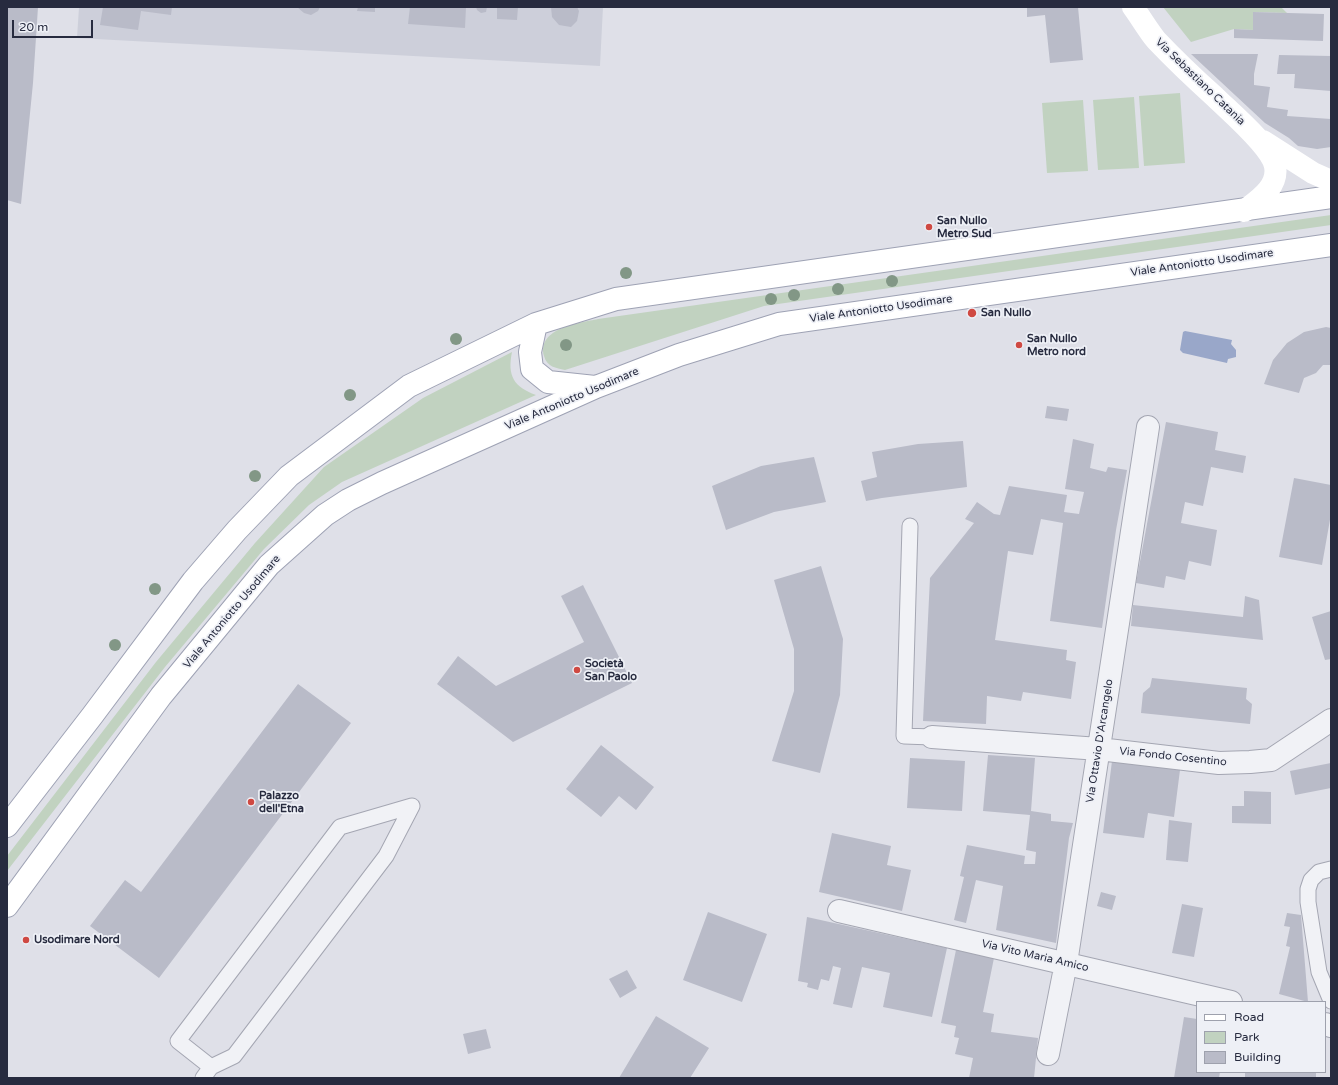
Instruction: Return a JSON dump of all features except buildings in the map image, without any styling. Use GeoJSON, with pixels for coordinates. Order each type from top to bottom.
{"type":"FeatureCollection","features":[{"type":"Feature","properties":{"kind":"main road","name":"Via Sebastiano Catania"},"geometry":{"type":"LineString","coordinates":[[1134,7],[1155,38],[1184,68],[1256,136]]}},
{"type":"Feature","properties":{"kind":"main road"},"geometry":{"type":"LineString","coordinates":[[1256,136],[1313,173],[1331,181]]}},
{"type":"Feature","properties":{"kind":"main road"},"geometry":{"type":"LineString","coordinates":[[1244,210],[1268,191],[1275,173],[1275,165],[1271,157],[1256,136]]}},
{"type":"Feature","properties":{"kind":"main road"},"geometry":{"type":"LineString","coordinates":[[7,826],[193,581],[237,530],[289,476],[409,386],[536,324],[616,299],[1331,197]]}},
{"type":"Feature","properties":{"kind":"main road","name":"Viale Antoniotto Usodimare"},"geometry":{"type":"LineString","coordinates":[[7,906],[161,696],[270,565],[325,515],[348,500],[382,482],[596,387],[679,355],[779,324],[1331,245]]}},
{"type":"Feature","properties":{"kind":"main road"},"geometry":{"type":"LineString","coordinates":[[536,324],[530,352],[532,369],[548,382],[596,387]]}},
{"type":"Feature","properties":{"kind":"street","name":"Via Ottavio D'Arcangelo"},"geometry":{"type":"LineString","coordinates":[[1048,1054],[1066,963],[1148,427]]}},
{"type":"Feature","properties":{"kind":"street","name":"Via Fondo Cosentino"},"geometry":{"type":"LineString","coordinates":[[932,737],[1099,749],[1219,763],[1250,762],[1271,760],[1331,720]]}},
{"type":"Feature","properties":{"kind":"street","name":"Via Vito Maria Amico"},"geometry":{"type":"LineString","coordinates":[[838,911],[1227,1001]]}},
{"type":"Feature","properties":{"kind":"lane"},"geometry":{"type":"LineString","coordinates":[[910,526],[904,736],[932,737]]}},
{"type":"Feature","properties":{"kind":"lane"},"geometry":{"type":"LineString","coordinates":[[412,806],[386,856],[234,1056],[207,1072],[178,1041],[340,827],[412,806]]}},
{"type":"Feature","properties":{"kind":"lane"},"geometry":{"type":"LineString","coordinates":[[1331,869],[1319,872],[1311,880],[1308,889],[1308,902],[1319,972],[1331,1002]]}},
{"type":"Feature","properties":{"kind":"shaded area"},"geometry":{"type":"Polygon","coordinates":[[[79,7],[603,7],[600,66],[77,38],[79,7]]]}},
{"type":"Feature","properties":{"kind":"green space"},"geometry":{"type":"Polygon","coordinates":[[[1163,7],[1281,7],[1287,13],[1253,12],[1253,30],[1234,29],[1191,42],[1163,7]]]}},
{"type":"Feature","properties":{"kind":"green space"},"geometry":{"type":"Polygon","coordinates":[[[1180,93],[1185,163],[1144,166],[1139,96],[1180,93]]]}},
{"type":"Feature","properties":{"kind":"green space"},"geometry":{"type":"Polygon","coordinates":[[[1134,97],[1139,168],[1098,170],[1093,100],[1134,97]]]}},
{"type":"Feature","properties":{"kind":"green space"},"geometry":{"type":"Polygon","coordinates":[[[1083,100],[1088,171],[1047,173],[1042,103],[1083,100]]]}},
{"type":"Feature","properties":{"kind":"green space"},"geometry":{"type":"Polygon","coordinates":[[[1331,215],[1331,225],[764,306],[565,370],[555,368],[547,363],[544,356],[544,347],[547,339],[553,333],[561,328],[598,319],[1331,215]]]}},
{"type":"Feature","properties":{"kind":"green space"},"geometry":{"type":"Polygon","coordinates":[[[512,352],[511,368],[514,380],[522,388],[536,395],[342,482],[309,505],[264,549],[165,667],[7,871],[7,856],[156,662],[255,543],[324,467],[423,398],[512,352]]]}},
{"type":"Feature","properties":{"kind":"water"},"geometry":{"type":"Polygon","coordinates":[[[1185,331],[1232,340],[1231,344],[1236,350],[1236,357],[1228,359],[1227,363],[1183,353],[1180,350],[1183,332],[1185,331]]]}},
{"type":"Feature","properties":{"kind":"place","name":"San Nullo Metro Sud"},"geometry":{"type":"Point","coordinates":[929,227]}},
{"type":"Feature","properties":{"kind":"place","name":"San Nullo"},"geometry":{"type":"Point","coordinates":[972,313]}},
{"type":"Feature","properties":{"kind":"place","name":"San Nullo Metro nord"},"geometry":{"type":"Point","coordinates":[1019,345]}},
{"type":"Feature","properties":{"kind":"place","name":"Società San Paolo"},"geometry":{"type":"Point","coordinates":[577,670]}},
{"type":"Feature","properties":{"kind":"place","name":"Palazzo dell'Etna"},"geometry":{"type":"Point","coordinates":[251,802]}},
{"type":"Feature","properties":{"kind":"place","name":"Usodimare Nord"},"geometry":{"type":"Point","coordinates":[26,940]}}]}
